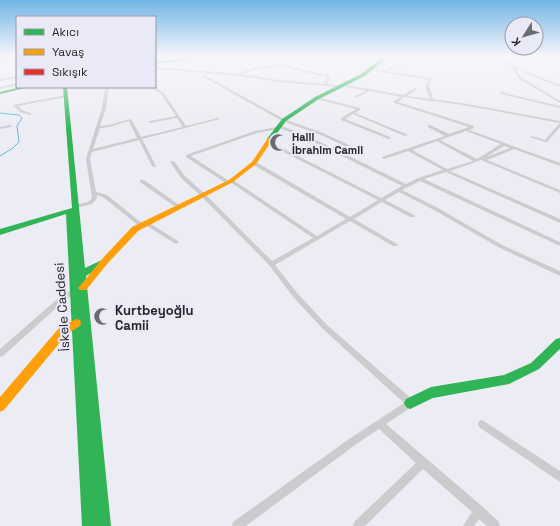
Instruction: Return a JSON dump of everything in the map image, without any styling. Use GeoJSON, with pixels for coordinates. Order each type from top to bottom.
{"type":"FeatureCollection","features":[{"type":"Feature","properties":{"kind":"street"},"geometry":{"type":"LineString","coordinates":[[210,81],[280,124],[406,186]]}},
{"type":"Feature","properties":{"kind":"street"},"geometry":{"type":"LineString","coordinates":[[276,81],[370,90],[432,101],[462,104],[560,122]]}},
{"type":"Feature","properties":{"kind":"street"},"geometry":{"type":"LineString","coordinates":[[325,85],[327,81]]}},
{"type":"Feature","properties":{"kind":"street"},"geometry":{"type":"LineString","coordinates":[[317,238],[188,156],[280,124],[316,98],[351,81]]}},
{"type":"Feature","properties":{"kind":"street"},"geometry":{"type":"LineString","coordinates":[[431,81],[427,86],[432,101]]}},
{"type":"Feature","properties":{"kind":"street"},"geometry":{"type":"LineString","coordinates":[[524,81],[560,102]]}},
{"type":"Feature","properties":{"kind":"street"},"geometry":{"type":"LineString","coordinates":[[546,81],[560,86]]}},
{"type":"Feature","properties":{"kind":"street"},"geometry":{"type":"LineString","coordinates":[[0,84],[4,83]]}},
{"type":"Feature","properties":{"kind":"street"},"geometry":{"type":"LineString","coordinates":[[0,88],[16,84]]}},
{"type":"Feature","properties":{"kind":"street"},"geometry":{"type":"LineString","coordinates":[[0,93],[23,88]]}},
{"type":"Feature","properties":{"kind":"street"},"geometry":{"type":"LineString","coordinates":[[0,232],[74,209],[90,203],[95,198],[88,163],[104,108],[107,88]]}},
{"type":"Feature","properties":{"kind":"street"},"geometry":{"type":"LineString","coordinates":[[154,88],[162,93],[185,127]]}},
{"type":"Feature","properties":{"kind":"street"},"geometry":{"type":"LineString","coordinates":[[384,158],[473,127],[396,102],[402,96],[415,89]]}},
{"type":"Feature","properties":{"kind":"street"},"geometry":{"type":"LineString","coordinates":[[356,97],[370,90]]}},
{"type":"Feature","properties":{"kind":"street"},"geometry":{"type":"LineString","coordinates":[[30,114],[21,111],[15,105],[64,92]]}},
{"type":"Feature","properties":{"kind":"street","name":"İskele Caddesi"},"geometry":{"type":"LineString","coordinates":[[64,92],[74,209],[78,290],[76,323],[90,526]]}},
{"type":"Feature","properties":{"kind":"street"},"geometry":{"type":"LineString","coordinates":[[501,93],[560,106]]}},
{"type":"Feature","properties":{"kind":"street"},"geometry":{"type":"LineString","coordinates":[[316,98],[359,109],[342,119],[389,138]]}},
{"type":"Feature","properties":{"kind":"street"},"geometry":{"type":"LineString","coordinates":[[353,113],[406,134]]}},
{"type":"Feature","properties":{"kind":"street"},"geometry":{"type":"LineString","coordinates":[[150,122],[179,117]]}},
{"type":"Feature","properties":{"kind":"street"},"geometry":{"type":"LineString","coordinates":[[91,151],[218,119]]}},
{"type":"Feature","properties":{"kind":"street"},"geometry":{"type":"LineString","coordinates":[[99,127],[114,125],[130,120],[154,166]]}},
{"type":"Feature","properties":{"kind":"street"},"geometry":{"type":"LineString","coordinates":[[0,354],[64,298],[89,282],[105,261],[127,237],[143,224],[229,182],[254,163],[280,124]]}},
{"type":"Feature","properties":{"kind":"street"},"geometry":{"type":"LineString","coordinates":[[280,124],[322,134],[352,148],[340,153]]}},
{"type":"Feature","properties":{"kind":"street"},"geometry":{"type":"LineString","coordinates":[[532,137],[546,141],[560,125]]}},
{"type":"Feature","properties":{"kind":"street"},"geometry":{"type":"LineString","coordinates":[[0,128],[10,126]]}},
{"type":"Feature","properties":{"kind":"street"},"geometry":{"type":"LineString","coordinates":[[429,126],[448,136]]}},
{"type":"Feature","properties":{"kind":"street"},"geometry":{"type":"LineString","coordinates":[[466,130],[560,165]]}},
{"type":"Feature","properties":{"kind":"street"},"geometry":{"type":"LineString","coordinates":[[437,140],[477,161]]}},
{"type":"Feature","properties":{"kind":"street"},"geometry":{"type":"LineString","coordinates":[[267,142],[412,216]]}},
{"type":"Feature","properties":{"kind":"street"},"geometry":{"type":"LineString","coordinates":[[271,264],[351,219],[398,190],[420,180],[477,161],[504,144]]}},
{"type":"Feature","properties":{"kind":"street"},"geometry":{"type":"LineString","coordinates":[[467,167],[513,148]]}},
{"type":"Feature","properties":{"kind":"street"},"geometry":{"type":"LineString","coordinates":[[409,150],[447,171],[560,221]]}},
{"type":"Feature","properties":{"kind":"street"},"geometry":{"type":"LineString","coordinates":[[483,160],[560,192]]}},
{"type":"Feature","properties":{"kind":"street"},"geometry":{"type":"LineString","coordinates":[[172,162],[182,177],[203,195],[271,264],[296,296],[325,327],[410,403]]}},
{"type":"Feature","properties":{"kind":"street"},"geometry":{"type":"LineString","coordinates":[[254,163],[395,245]]}},
{"type":"Feature","properties":{"kind":"street"},"geometry":{"type":"LineString","coordinates":[[420,180],[560,244]]}},
{"type":"Feature","properties":{"kind":"street"},"geometry":{"type":"LineString","coordinates":[[142,181],[179,207]]}},
{"type":"Feature","properties":{"kind":"street"},"geometry":{"type":"LineString","coordinates":[[398,190],[436,209],[500,246],[560,274]]}},
{"type":"Feature","properties":{"kind":"street"},"geometry":{"type":"LineString","coordinates":[[95,193],[105,196],[143,224],[176,242]]}},
{"type":"Feature","properties":{"kind":"street"},"geometry":{"type":"LineString","coordinates":[[74,209],[82,274],[78,290],[103,526]]}},
{"type":"Feature","properties":{"kind":"street"},"geometry":{"type":"LineString","coordinates":[[82,274],[105,261]]}},
{"type":"Feature","properties":{"kind":"street"},"geometry":{"type":"LineString","coordinates":[[0,406],[63,331],[76,323]]}},
{"type":"Feature","properties":{"kind":"street"},"geometry":{"type":"LineString","coordinates":[[237,526],[352,442],[410,403],[431,393],[505,380],[535,366],[560,342]]}},
{"type":"Feature","properties":{"kind":"street"},"geometry":{"type":"LineString","coordinates":[[379,424],[495,526]]}},
{"type":"Feature","properties":{"kind":"street"},"geometry":{"type":"LineString","coordinates":[[482,424],[560,477]]}},
{"type":"Feature","properties":{"kind":"street"},"geometry":{"type":"LineString","coordinates":[[358,526],[423,463]]}},
{"type":"Feature","properties":{"kind":"street"},"geometry":{"type":"LineString","coordinates":[[468,526],[479,511]]}},
{"type":"Feature","properties":{"kind":"waterway"},"geometry":{"type":"LineString","coordinates":[[0,113],[19,115],[22,118],[17,126],[19,142],[13,148],[0,156]]}},
{"type":"Feature","properties":{"kind":"traffic: fast"},"geometry":{"type":"LineString","coordinates":[[270,139],[284,120],[317,98],[352,81]]}},
{"type":"Feature","properties":{"kind":"traffic: fast"},"geometry":{"type":"LineString","coordinates":[[0,93],[23,88]]}},
{"type":"Feature","properties":{"kind":"traffic: fast"},"geometry":{"type":"LineString","coordinates":[[65,88],[103,526]]}},
{"type":"Feature","properties":{"kind":"traffic: fast"},"geometry":{"type":"LineString","coordinates":[[0,232],[76,209]]}},
{"type":"Feature","properties":{"kind":"traffic: fast"},"geometry":{"type":"LineString","coordinates":[[70,213],[90,526]]}},
{"type":"Feature","properties":{"kind":"traffic: fast"},"geometry":{"type":"LineString","coordinates":[[82,274],[102,263]]}},
{"type":"Feature","properties":{"kind":"traffic: fast"},"geometry":{"type":"LineString","coordinates":[[410,403],[431,393],[505,380],[535,366],[560,342]]}},
{"type":"Feature","properties":{"kind":"traffic: slow"},"geometry":{"type":"LineString","coordinates":[[83,288],[105,261],[135,229],[231,181],[254,163],[270,139]]}},
{"type":"Feature","properties":{"kind":"traffic: slow"},"geometry":{"type":"LineString","coordinates":[[0,406],[63,331],[76,323]]}},
{"type":"Feature","properties":{"kind":"place","name":"Halil İbrahim Camii"},"geometry":{"type":"Point","coordinates":[279,143]}},
{"type":"Feature","properties":{"kind":"place","name":"Kurtbeyoğlu Camii"},"geometry":{"type":"Point","coordinates":[102,317]}}]}
